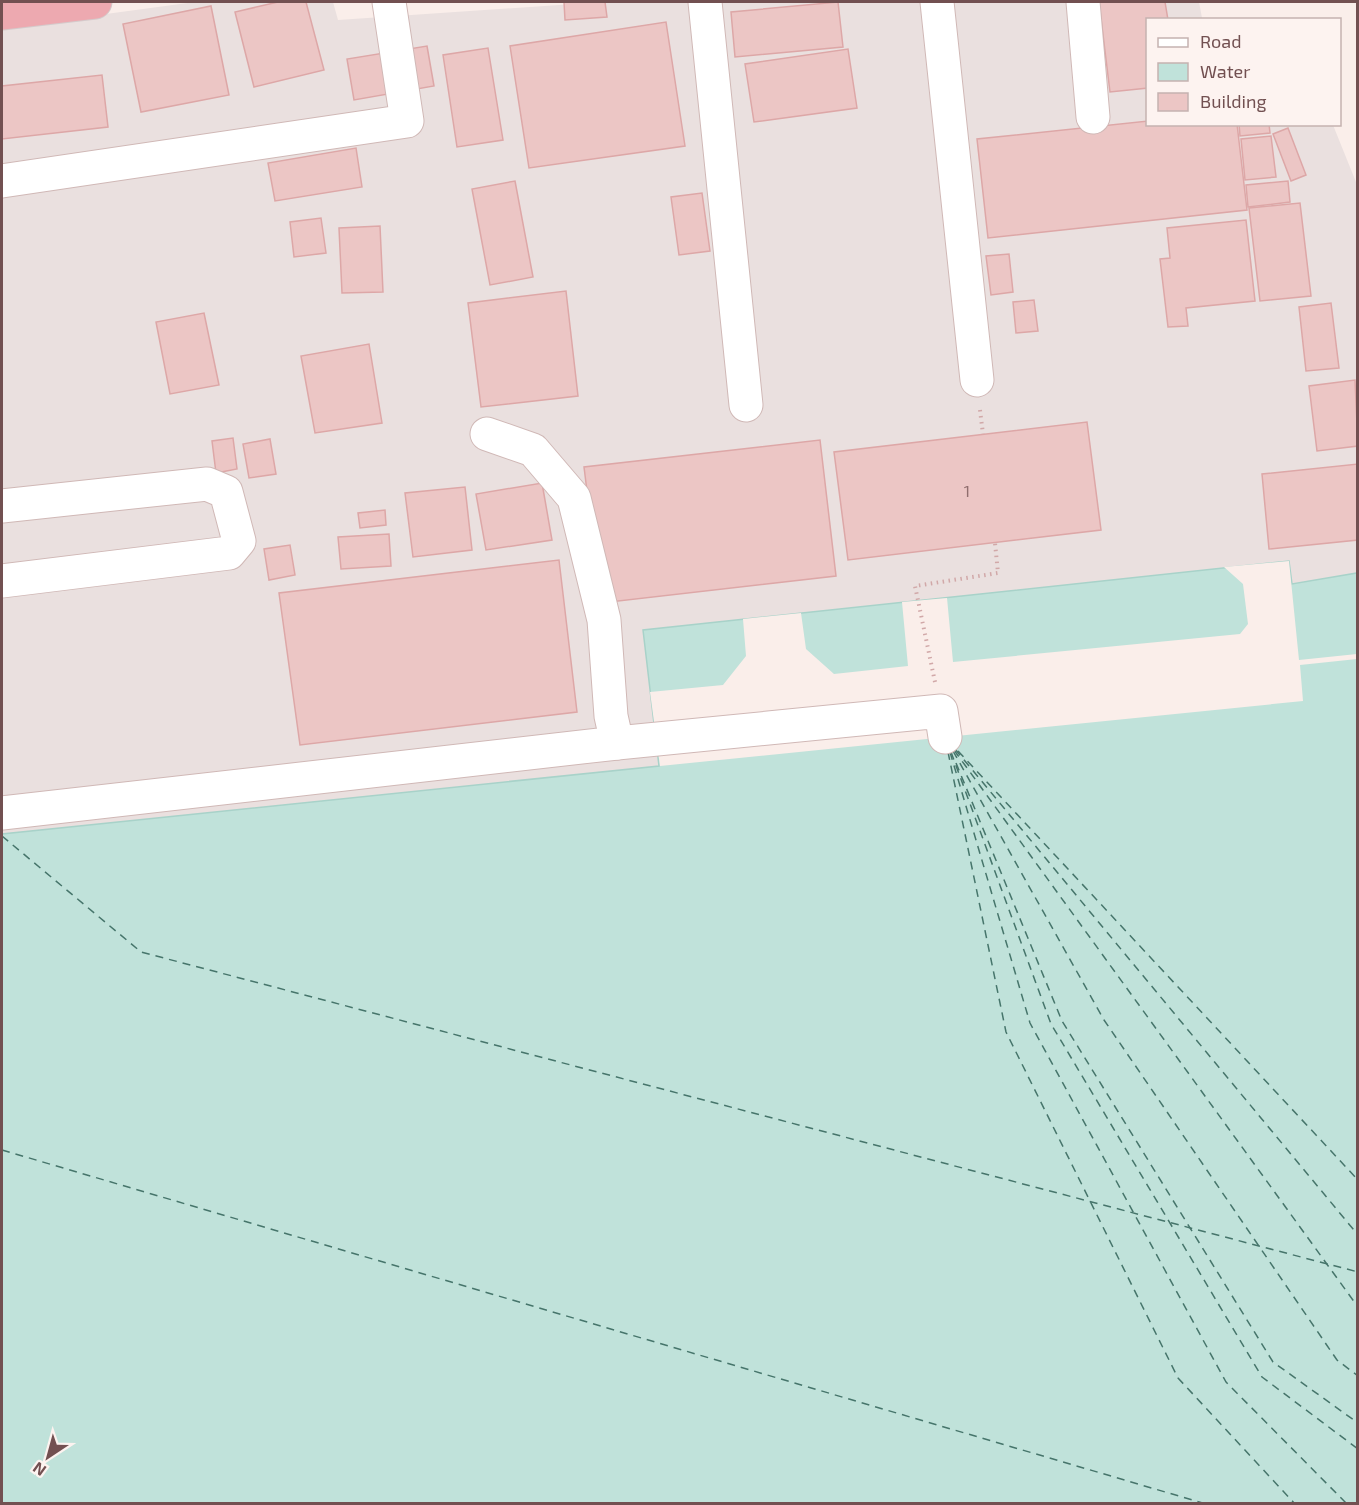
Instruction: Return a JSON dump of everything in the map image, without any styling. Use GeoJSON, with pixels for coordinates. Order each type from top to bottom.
{"type":"FeatureCollection","features":[{"type":"Feature","properties":{"kind":"highway"},"geometry":{"type":"LineString","coordinates":[[2,13],[95,2]]}},
{"type":"Feature","properties":{"kind":"street"},"geometry":{"type":"LineString","coordinates":[[2,181],[407,121],[389,2],[399,2]]}},
{"type":"Feature","properties":{"kind":"street"},"geometry":{"type":"LineString","coordinates":[[705,2],[746,405]]}},
{"type":"Feature","properties":{"kind":"street"},"geometry":{"type":"LineString","coordinates":[[937,2],[976,380]]}},
{"type":"Feature","properties":{"kind":"street"},"geometry":{"type":"LineString","coordinates":[[1083,2],[1093,117]]}},
{"type":"Feature","properties":{"kind":"street"},"geometry":{"type":"LineString","coordinates":[[487,434],[533,450],[574,498],[604,620],[612,716],[617,743]]}},
{"type":"Feature","properties":{"kind":"street"},"geometry":{"type":"LineString","coordinates":[[2,506],[207,484],[226,492],[239,541],[229,553],[2,581]]}},
{"type":"Feature","properties":{"kind":"street"},"geometry":{"type":"LineString","coordinates":[[2,813],[617,743],[943,724]]}},
{"type":"Feature","properties":{"kind":"path"},"geometry":{"type":"LineString","coordinates":[[943,724],[915,586],[998,573],[995,543]]}},
{"type":"Feature","properties":{"kind":"shaded area"},"geometry":{"type":"Polygon","coordinates":[[[195,2],[333,2],[338,20],[603,2],[1199,2],[1202,18],[1146,18],[1146,126],[1333,126],[1358,187],[1357,694],[2,834],[2,28],[195,2]]]}},
{"type":"Feature","properties":{"kind":"water"},"geometry":{"type":"Polygon","coordinates":[[[1289,561],[1292,584],[1357,573],[1357,1503],[2,1503],[2,834],[659,766],[643,630],[1289,561]]]}},
{"type":"Feature","properties":{"kind":"pier"},"geometry":{"type":"Polygon","coordinates":[[[1289,561],[1299,660],[1357,654],[1357,659],[1300,665],[1303,701],[660,766],[650,692],[723,685],[746,656],[743,619],[801,613],[806,649],[834,674],[908,666],[902,602],[947,598],[953,662],[1240,634],[1248,624],[1243,584],[1224,567],[1289,561]]]}},
{"type":"Feature","properties":{"kind":"building"},"geometry":{"type":"Polygon","coordinates":[[[278,2],[306,2],[324,70],[254,87],[235,12],[278,2]]]}},
{"type":"Feature","properties":{"kind":"building"},"geometry":{"type":"Polygon","coordinates":[[[564,2],[605,2],[607,17],[565,20],[564,2]]]}},
{"type":"Feature","properties":{"kind":"building"},"geometry":{"type":"Polygon","coordinates":[[[838,2],[843,47],[735,57],[731,12],[838,2]]]}},
{"type":"Feature","properties":{"kind":"building"},"geometry":{"type":"Polygon","coordinates":[[[1099,2],[1165,2],[1168,18],[1146,18],[1146,88],[1110,92],[1099,2]]]}},
{"type":"Feature","properties":{"kind":"building"},"geometry":{"type":"Polygon","coordinates":[[[211,6],[229,95],[141,112],[123,24],[211,6]]]}},
{"type":"Feature","properties":{"kind":"building"},"geometry":{"type":"Polygon","coordinates":[[[666,22],[685,146],[529,168],[510,46],[666,22]]]}},
{"type":"Feature","properties":{"kind":"building"},"geometry":{"type":"Polygon","coordinates":[[[427,46],[434,86],[354,100],[347,59],[427,46]]]}},
{"type":"Feature","properties":{"kind":"building"},"geometry":{"type":"Polygon","coordinates":[[[488,48],[503,140],[457,147],[443,55],[488,48]]]}},
{"type":"Feature","properties":{"kind":"building"},"geometry":{"type":"Polygon","coordinates":[[[848,49],[857,108],[754,122],[745,64],[848,49]]]}},
{"type":"Feature","properties":{"kind":"building"},"geometry":{"type":"Polygon","coordinates":[[[102,75],[108,127],[2,139],[2,86],[102,75]]]}},
{"type":"Feature","properties":{"kind":"building"},"geometry":{"type":"Polygon","coordinates":[[[1146,121],[1146,126],[1237,126],[1247,210],[988,238],[977,139],[1146,121]]]}},
{"type":"Feature","properties":{"kind":"building"},"geometry":{"type":"Polygon","coordinates":[[[1239,126],[1269,126],[1270,133],[1240,136],[1239,126]]]}},
{"type":"Feature","properties":{"kind":"building"},"geometry":{"type":"Polygon","coordinates":[[[1288,128],[1306,175],[1291,181],[1273,134],[1288,128]]]}},
{"type":"Feature","properties":{"kind":"building"},"geometry":{"type":"Polygon","coordinates":[[[1271,136],[1276,177],[1245,180],[1241,139],[1271,136]]]}},
{"type":"Feature","properties":{"kind":"building"},"geometry":{"type":"Polygon","coordinates":[[[356,148],[362,187],[275,201],[268,163],[356,148]]]}},
{"type":"Feature","properties":{"kind":"building"},"geometry":{"type":"Polygon","coordinates":[[[515,181],[533,277],[490,285],[472,189],[515,181]]]}},
{"type":"Feature","properties":{"kind":"building"},"geometry":{"type":"Polygon","coordinates":[[[1288,181],[1290,202],[1248,207],[1246,185],[1288,181]]]}},
{"type":"Feature","properties":{"kind":"building"},"geometry":{"type":"Polygon","coordinates":[[[702,193],[710,251],[679,255],[671,197],[702,193]]]}},
{"type":"Feature","properties":{"kind":"building"},"geometry":{"type":"Polygon","coordinates":[[[1300,203],[1311,296],[1260,301],[1249,208],[1300,203]]]}},
{"type":"Feature","properties":{"kind":"building"},"geometry":{"type":"Polygon","coordinates":[[[321,218],[326,253],[294,257],[290,222],[321,218]]]}},
{"type":"Feature","properties":{"kind":"building"},"geometry":{"type":"Polygon","coordinates":[[[1246,220],[1255,301],[1186,308],[1188,326],[1168,327],[1160,259],[1170,258],[1167,228],[1246,220]]]}},
{"type":"Feature","properties":{"kind":"building"},"geometry":{"type":"Polygon","coordinates":[[[380,226],[383,292],[342,293],[339,228],[380,226]]]}},
{"type":"Feature","properties":{"kind":"building"},"geometry":{"type":"Polygon","coordinates":[[[1009,254],[1013,292],[991,295],[986,256],[1009,254]]]}},
{"type":"Feature","properties":{"kind":"building"},"geometry":{"type":"Polygon","coordinates":[[[566,291],[578,396],[481,407],[468,303],[566,291]]]}},
{"type":"Feature","properties":{"kind":"building"},"geometry":{"type":"Polygon","coordinates":[[[1034,300],[1038,331],[1016,333],[1013,302],[1034,300]]]}},
{"type":"Feature","properties":{"kind":"building"},"geometry":{"type":"Polygon","coordinates":[[[1331,303],[1339,368],[1306,371],[1299,307],[1331,303]]]}},
{"type":"Feature","properties":{"kind":"building"},"geometry":{"type":"Polygon","coordinates":[[[204,313],[219,385],[170,394],[156,322],[204,313]]]}},
{"type":"Feature","properties":{"kind":"building"},"geometry":{"type":"Polygon","coordinates":[[[369,344],[382,423],[315,433],[301,356],[369,344]]]}},
{"type":"Feature","properties":{"kind":"building"},"geometry":{"type":"Polygon","coordinates":[[[1355,380],[1358,446],[1317,451],[1309,386],[1355,380]]]}},
{"type":"Feature","properties":{"kind":"building"},"geometry":{"type":"Polygon","coordinates":[[[1087,422],[1101,530],[848,560],[834,452],[1087,422]]]}},
{"type":"Feature","properties":{"kind":"building"},"geometry":{"type":"Polygon","coordinates":[[[233,438],[237,469],[216,473],[212,441],[233,438]]]}},
{"type":"Feature","properties":{"kind":"building"},"geometry":{"type":"Polygon","coordinates":[[[270,439],[276,474],[249,478],[243,444],[270,439]]]}},
{"type":"Feature","properties":{"kind":"building"},"geometry":{"type":"Polygon","coordinates":[[[820,440],[836,576],[601,603],[584,467],[820,440]]]}},
{"type":"Feature","properties":{"kind":"building"},"geometry":{"type":"Polygon","coordinates":[[[1358,464],[1358,540],[1269,549],[1262,474],[1358,464]]]}},
{"type":"Feature","properties":{"kind":"building"},"geometry":{"type":"Polygon","coordinates":[[[542,483],[552,540],[486,550],[476,494],[542,483]]]}},
{"type":"Feature","properties":{"kind":"building"},"geometry":{"type":"Polygon","coordinates":[[[465,487],[472,550],[413,557],[405,493],[465,487]]]}},
{"type":"Feature","properties":{"kind":"building"},"geometry":{"type":"Polygon","coordinates":[[[385,510],[386,525],[360,528],[358,513],[385,510]]]}},
{"type":"Feature","properties":{"kind":"building"},"geometry":{"type":"Polygon","coordinates":[[[389,534],[391,566],[341,569],[338,537],[389,534]]]}},
{"type":"Feature","properties":{"kind":"building"},"geometry":{"type":"Polygon","coordinates":[[[290,545],[295,575],[269,580],[264,549],[290,545]]]}},
{"type":"Feature","properties":{"kind":"building"},"geometry":{"type":"Polygon","coordinates":[[[559,560],[577,712],[300,745],[279,593],[559,560]]]}},
{"type":"Feature","properties":{"kind":"ferry route"},"geometry":{"type":"LineString","coordinates":[[955,749],[1358,1235]]}},
{"type":"Feature","properties":{"kind":"ferry route"},"geometry":{"type":"LineString","coordinates":[[954,750],[1358,1307]]}},
{"type":"Feature","properties":{"kind":"ferry route"},"geometry":{"type":"LineString","coordinates":[[953,751],[1104,1020],[1337,1360],[1358,1376]]}},
{"type":"Feature","properties":{"kind":"ferry route"},"geometry":{"type":"LineString","coordinates":[[958,751],[1358,1180]]}},
{"type":"Feature","properties":{"kind":"ferry route"},"geometry":{"type":"LineString","coordinates":[[948,752],[1006,1032],[1178,1378],[1295,1504]]}},
{"type":"Feature","properties":{"kind":"ferry route"},"geometry":{"type":"LineString","coordinates":[[950,752],[1030,1023],[1226,1382],[1347,1504]]}},
{"type":"Feature","properties":{"kind":"ferry route"},"geometry":{"type":"LineString","coordinates":[[951,752],[1051,1024],[1262,1377],[1358,1449]]}},
{"type":"Feature","properties":{"kind":"ferry route"},"geometry":{"type":"LineString","coordinates":[[956,763],[1062,1021],[1273,1362],[1358,1423]]}},
{"type":"Feature","properties":{"kind":"ferry route"},"geometry":{"type":"LineString","coordinates":[[2,836],[141,952],[1358,1272]]}},
{"type":"Feature","properties":{"kind":"ferry route"},"geometry":{"type":"LineString","coordinates":[[2,1150],[1206,1504]]}}]}
